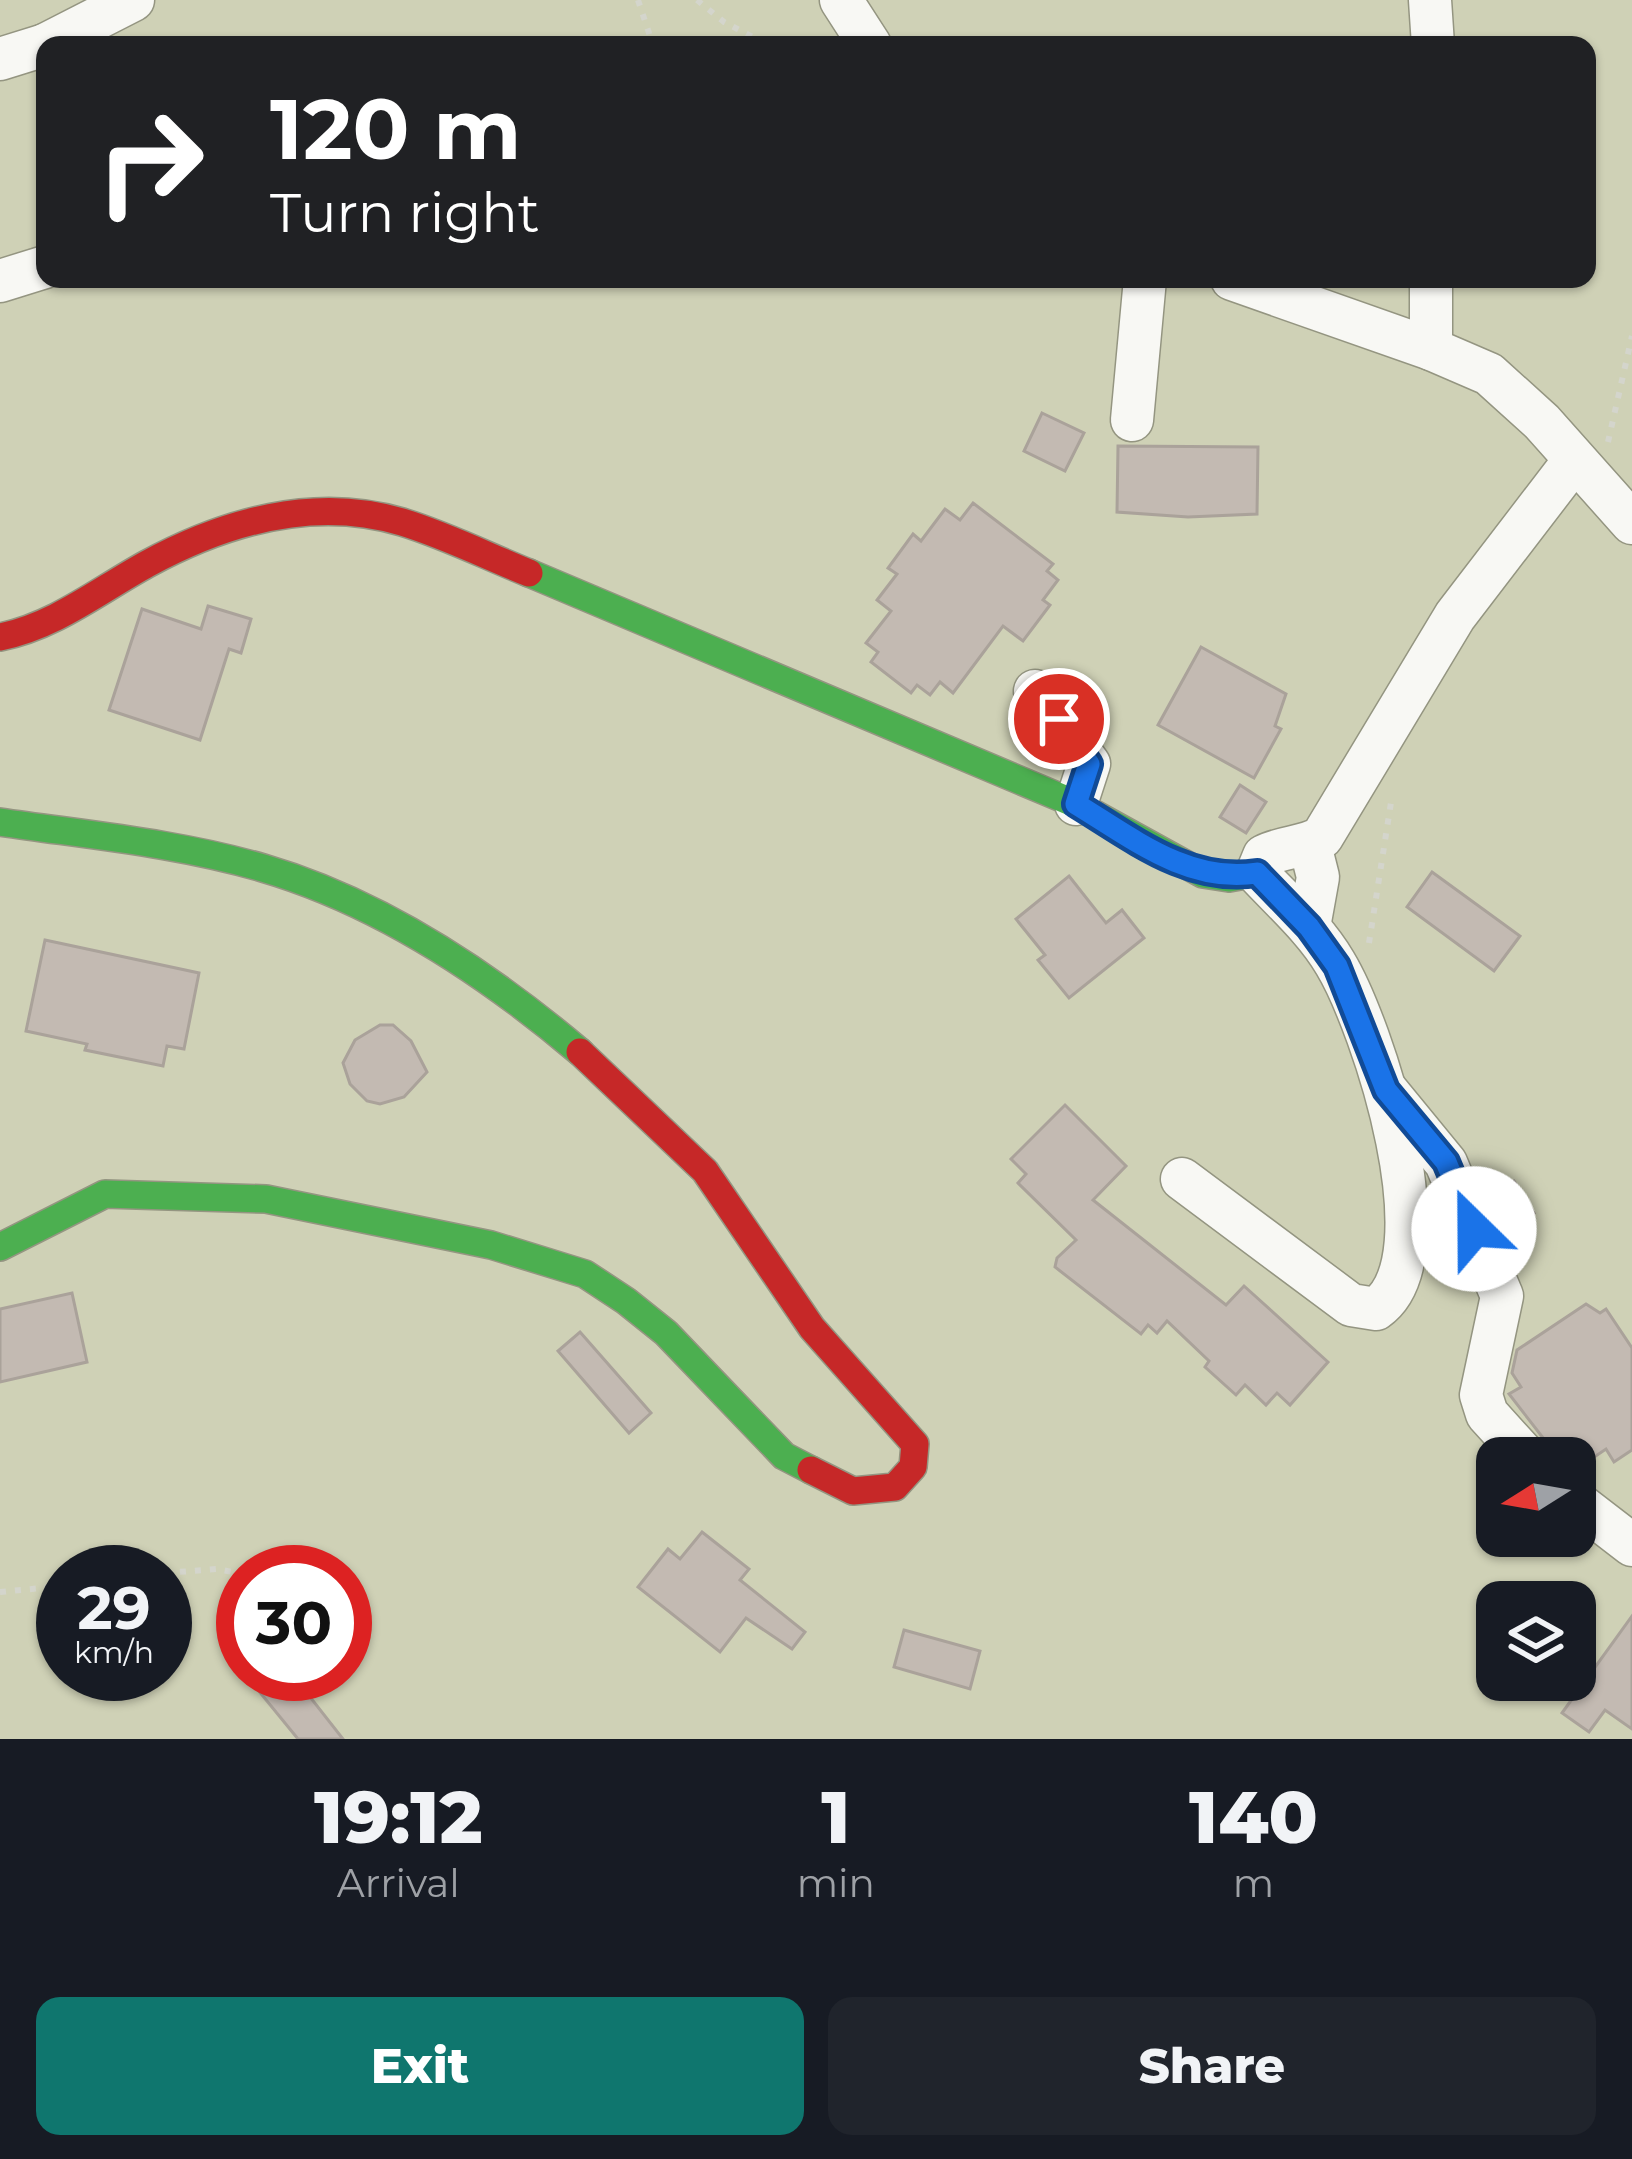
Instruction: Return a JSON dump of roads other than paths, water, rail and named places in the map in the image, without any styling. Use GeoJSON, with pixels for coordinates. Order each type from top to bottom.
{"type":"FeatureCollection","features":[{"type":"Feature","properties":{"kind":"street"},"geometry":{"type":"LineString","coordinates":[[63,36],[133,0]]}},
{"type":"Feature","properties":{"kind":"street"},"geometry":{"type":"LineString","coordinates":[[841,0],[864,36]]}},
{"type":"Feature","properties":{"kind":"street"},"geometry":{"type":"LineString","coordinates":[[1430,0],[1432,36]]}},
{"type":"Feature","properties":{"kind":"street"},"geometry":{"type":"LineString","coordinates":[[0,59],[36,48]]}},
{"type":"Feature","properties":{"kind":"street"},"geometry":{"type":"LineString","coordinates":[[0,281],[36,270]]}},
{"type":"Feature","properties":{"kind":"street"},"geometry":{"type":"LineString","coordinates":[[1132,420],[1144,288]]}},
{"type":"Feature","properties":{"kind":"street"},"geometry":{"type":"LineString","coordinates":[[1257,288],[1489,374],[1541,422],[1632,523]]}},
{"type":"Feature","properties":{"kind":"street"},"geometry":{"type":"LineString","coordinates":[[1431,288],[1431,350]]}},
{"type":"Feature","properties":{"kind":"street"},"geometry":{"type":"LineString","coordinates":[[1257,873],[1264,856],[1287,845],[1310,845],[1322,837],[1455,616],[1587,478]]}},
{"type":"Feature","properties":{"kind":"street"},"geometry":{"type":"LineString","coordinates":[[0,637],[36,631],[170,551],[236,520],[290,510],[346,511],[400,521],[503,560],[1076,804],[1203,874],[1229,878],[1257,873]]}},
{"type":"Feature","properties":{"kind":"street"},"geometry":{"type":"LineString","coordinates":[[1035,692],[1089,764],[1076,804]]}},
{"type":"Feature","properties":{"kind":"street"},"geometry":{"type":"LineString","coordinates":[[0,822],[157,842],[301,880],[404,928],[470,971],[554,1034],[706,1172],[812,1328],[907,1432],[915,1444],[913,1467],[896,1487],[854,1491],[784,1456],[666,1333],[626,1301],[585,1274],[491,1245],[266,1199],[105,1194],[0,1246]]}},
{"type":"Feature","properties":{"kind":"street"},"geometry":{"type":"LineString","coordinates":[[1309,927],[1318,878],[1310,845]]}},
{"type":"Feature","properties":{"kind":"street"},"geometry":{"type":"LineString","coordinates":[[1182,1179],[1351,1304],[1376,1310],[1390,1300],[1406,1253],[1407,1211],[1386,1090],[1337,966],[1309,927],[1257,873]]}},
{"type":"Feature","properties":{"kind":"street"},"geometry":{"type":"LineString","coordinates":[[1386,1090],[1446,1162],[1502,1296],[1481,1395],[1487,1414],[1508,1437]]}},
{"type":"Feature","properties":{"kind":"street"},"geometry":{"type":"LineString","coordinates":[[1596,1517],[1632,1545]]}}]}
